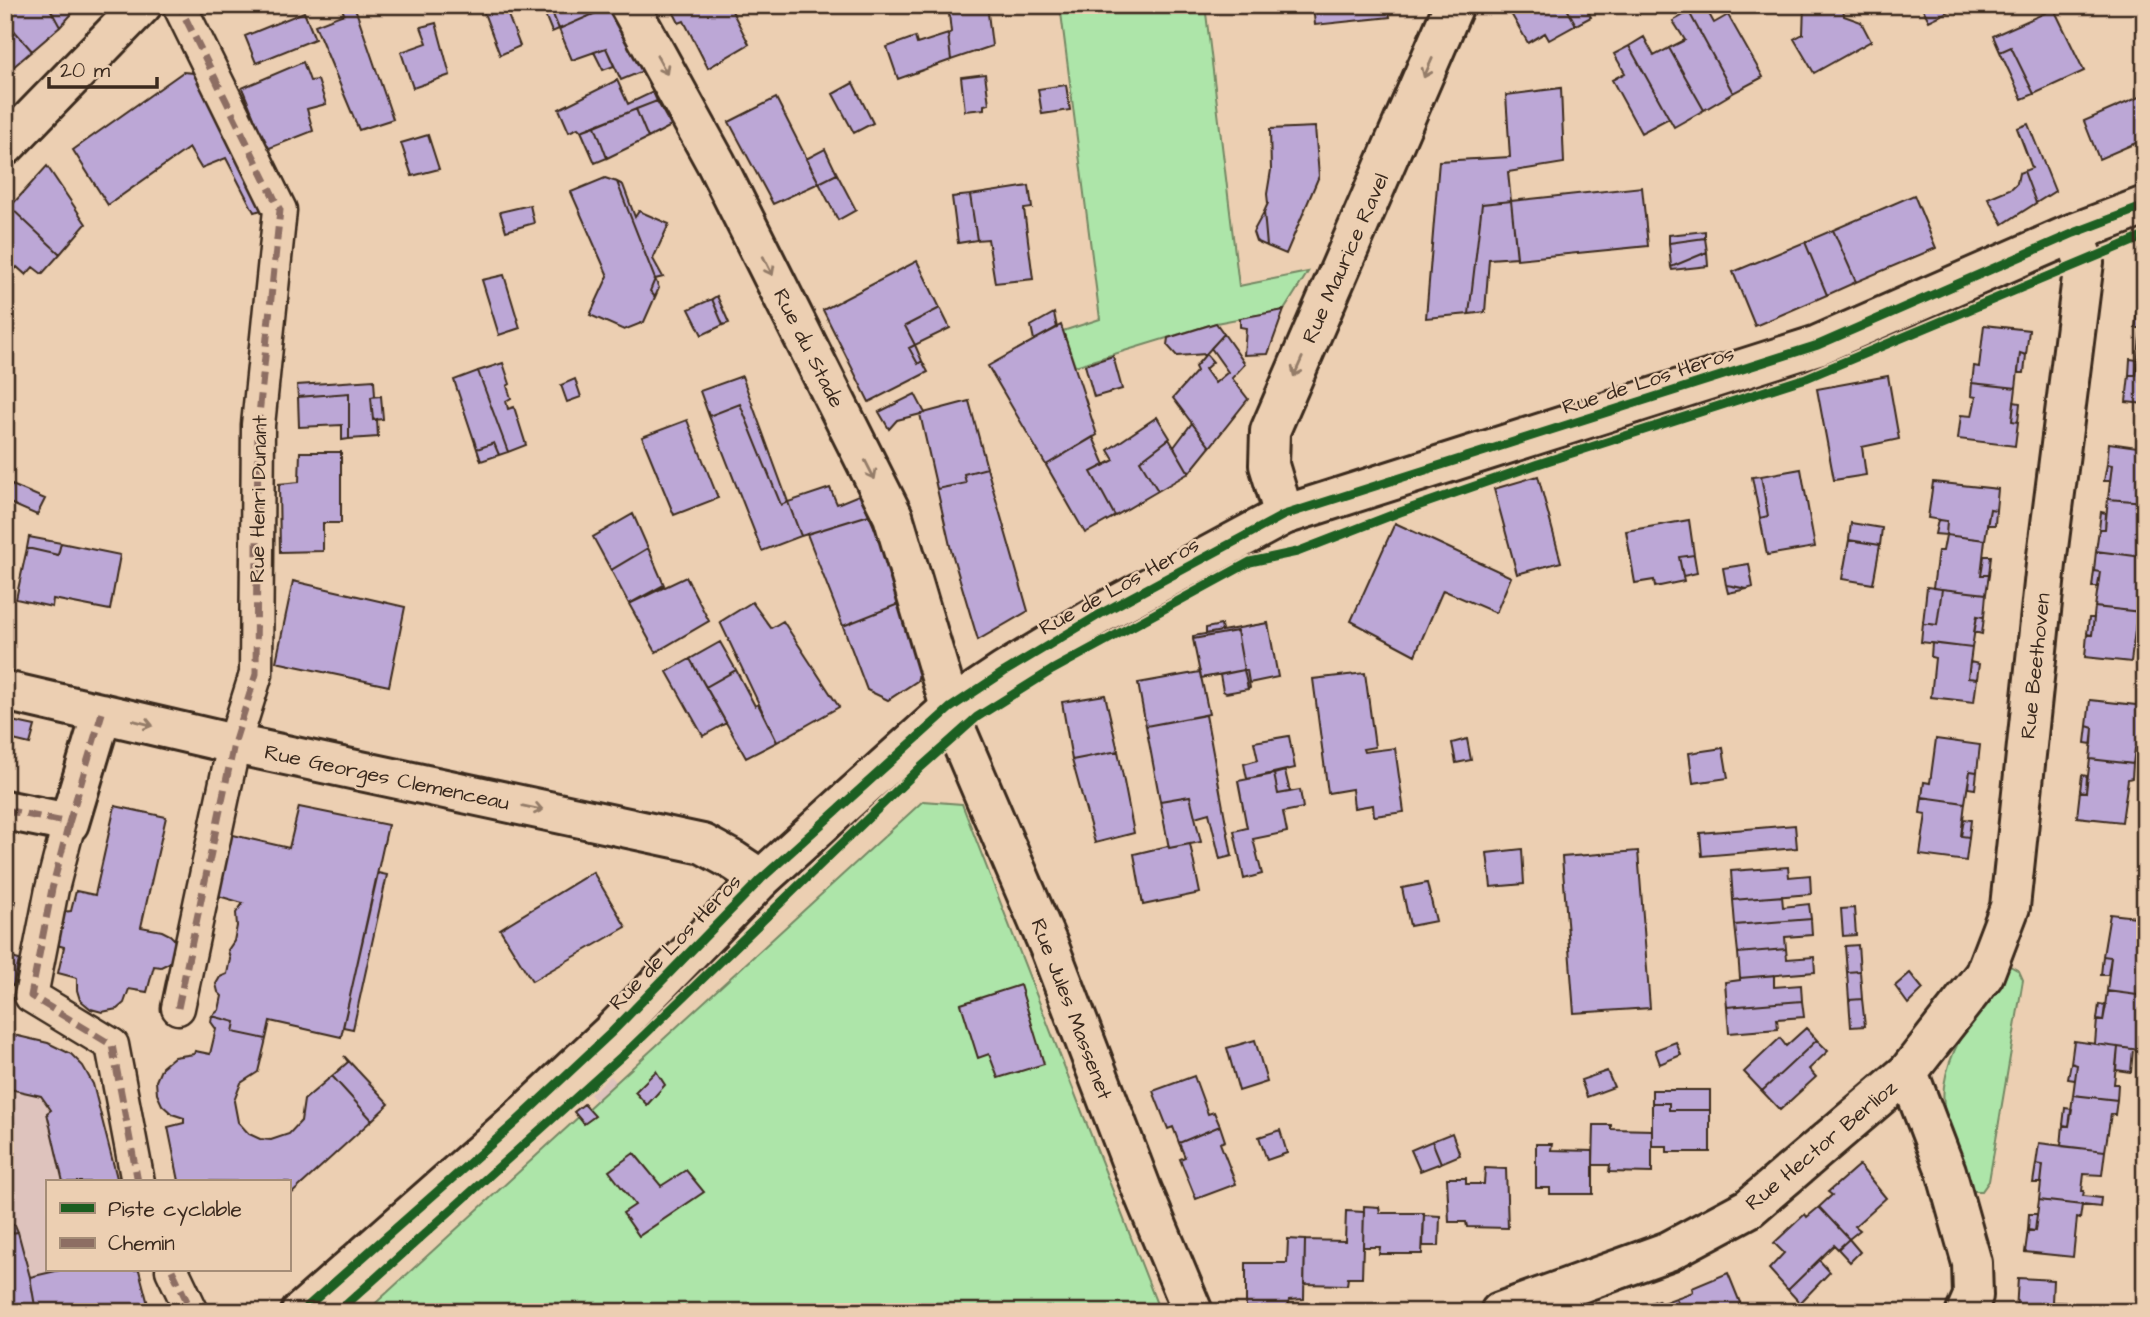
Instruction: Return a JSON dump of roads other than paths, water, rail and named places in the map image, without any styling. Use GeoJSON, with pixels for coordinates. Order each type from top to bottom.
{"type":"FeatureCollection","features":[{"type":"Feature","properties":{"kind":"street"},"geometry":{"type":"LineString","coordinates":[[5,146],[142,5]]}},
{"type":"Feature","properties":{"kind":"street","name":"Rue Henri Dunant"},"geometry":{"type":"LineString","coordinates":[[178,5],[280,210],[258,425],[256,674],[234,744],[178,1009]]}},
{"type":"Feature","properties":{"kind":"street","name":"Rue du Stade"},"geometry":{"type":"LineString","coordinates":[[629,5],[716,163],[893,516],[950,708]]}},
{"type":"Feature","properties":{"kind":"street","name":"Rue Maurice Ravel"},"geometry":{"type":"LineString","coordinates":[[1284,515],[1269,465],[1270,431],[1454,5]]}},
{"type":"Feature","properties":{"kind":"street","name":"Rue de Los Heros"},"geometry":{"type":"LineString","coordinates":[[301,1312],[516,1122],[603,1041],[761,879],[950,708],[1004,671],[1102,613],[1284,515],[1818,345],[2074,233],[2145,206]]}},
{"type":"Feature","properties":{"kind":"street","name":"Rue Beethoven"},"geometry":{"type":"LineString","coordinates":[[1908,1072],[1984,975],[2010,907],[2045,578],[2084,262],[2074,233]]}},
{"type":"Feature","properties":{"kind":"street","name":"Rue Georges Clemenceau"},"geometry":{"type":"LineString","coordinates":[[5,691],[234,744],[703,845],[734,860],[761,879]]}},
{"type":"Feature","properties":{"kind":"street","name":"Rue Jules Massenet"},"geometry":{"type":"LineString","coordinates":[[950,708],[958,734],[1050,949],[1142,1190],[1193,1312]]}},
{"type":"Feature","properties":{"kind":"street"},"geometry":{"type":"LineString","coordinates":[[102,713],[52,889],[31,996],[112,1045],[138,1180]]}},
{"type":"Feature","properties":{"kind":"street"},"geometry":{"type":"LineString","coordinates":[[5,810],[69,822]]}},
{"type":"Feature","properties":{"kind":"street"},"geometry":{"type":"LineString","coordinates":[[1908,1072],[1946,1171],[1972,1263],[1973,1296],[1966,1312]]}},
{"type":"Feature","properties":{"kind":"street","name":"Rue Hector Berlioz"},"geometry":{"type":"LineString","coordinates":[[1500,1312],[1669,1251],[1749,1208],[1908,1072]]}},
{"type":"Feature","properties":{"kind":"street"},"geometry":{"type":"LineString","coordinates":[[173,1272],[192,1312]]}}]}
